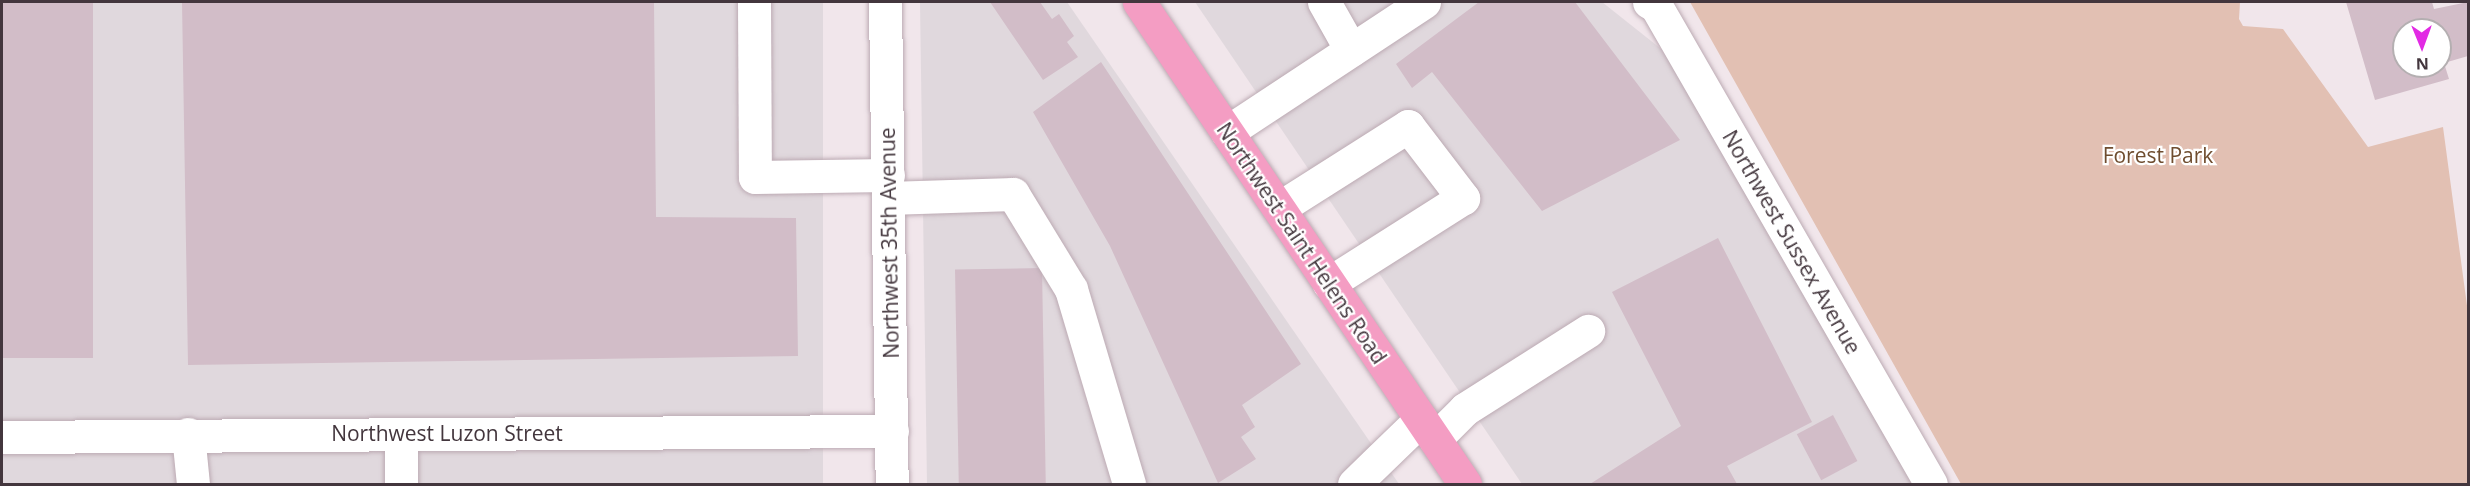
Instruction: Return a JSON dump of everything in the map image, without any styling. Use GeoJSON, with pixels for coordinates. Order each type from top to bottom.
{"type":"FeatureCollection","features":[{"type":"Feature","properties":{"kind":"main road","name":"Northwest Saint Helens Road"},"geometry":{"type":"LineString","coordinates":[[1139,2],[1466,484]]}},
{"type":"Feature","properties":{"kind":"street"},"geometry":{"type":"LineString","coordinates":[[754,2],[755,177],[1013,194],[1071,289],[1129,484]]}},
{"type":"Feature","properties":{"kind":"street","name":"Northwest 35th Avenue"},"geometry":{"type":"LineString","coordinates":[[885,2],[892,484]]}},
{"type":"Feature","properties":{"kind":"street"},"geometry":{"type":"LineString","coordinates":[[1324,2],[1351,50]]}},
{"type":"Feature","properties":{"kind":"street"},"geometry":{"type":"LineString","coordinates":[[1227,132],[1424,2]]}},
{"type":"Feature","properties":{"kind":"street","name":"Northwest Sussex Avenue"},"geometry":{"type":"LineString","coordinates":[[1649,2],[1662,16],[1931,484]]}},
{"type":"Feature","properties":{"kind":"street"},"geometry":{"type":"LineString","coordinates":[[1279,208],[1408,126],[1463,198],[1329,283]]}},
{"type":"Feature","properties":{"kind":"street"},"geometry":{"type":"LineString","coordinates":[[1354,484],[1428,429],[1465,409],[1588,331]]}},
{"type":"Feature","properties":{"kind":"street","name":"Northwest Luzon Street"},"geometry":{"type":"LineString","coordinates":[[2,437],[892,431]]}},
{"type":"Feature","properties":{"kind":"street"},"geometry":{"type":"LineString","coordinates":[[188,434],[193,484]]}},
{"type":"Feature","properties":{"kind":"street"},"geometry":{"type":"LineString","coordinates":[[401,434],[401,484]]}},
{"type":"Feature","properties":{"kind":"shaded area"},"geometry":{"type":"Polygon","coordinates":[[[2,2],[823,2],[823,484],[2,484],[2,2]]]}},
{"type":"Feature","properties":{"kind":"shaded area"},"geometry":{"type":"Polygon","coordinates":[[[920,2],[1067,2],[1399,484],[927,484],[920,2]]]}},
{"type":"Feature","properties":{"kind":"shaded area"},"geometry":{"type":"Polygon","coordinates":[[[1195,2],[1602,2],[1699,79],[1946,484],[1522,484],[1195,2]]]}},
{"type":"Feature","properties":{"kind":"green space","name":"Forest Park"},"geometry":{"type":"Polygon","coordinates":[[[1690,2],[2240,2],[2239,19],[2243,26],[2283,29],[2368,147],[2443,127],[2468,313],[2468,484],[1961,484],[1690,2]]]}},
{"type":"Feature","properties":{"kind":"building"},"geometry":{"type":"Polygon","coordinates":[[[2,2],[93,2],[93,358],[2,358],[2,2]]]}},
{"type":"Feature","properties":{"kind":"building"},"geometry":{"type":"Polygon","coordinates":[[[182,2],[654,2],[656,217],[796,218],[798,356],[188,365],[182,2]]]}},
{"type":"Feature","properties":{"kind":"building"},"geometry":{"type":"Polygon","coordinates":[[[990,2],[1040,2],[1052,19],[1059,14],[1074,36],[1067,42],[1078,57],[1043,80],[990,2]]]}},
{"type":"Feature","properties":{"kind":"building"},"geometry":{"type":"Polygon","coordinates":[[[1479,2],[1575,2],[1680,140],[1542,211],[1432,72],[1412,88],[1396,64],[1479,2]]]}},
{"type":"Feature","properties":{"kind":"building"},"geometry":{"type":"Polygon","coordinates":[[[2346,2],[2432,2],[2434,9],[2468,2],[2468,56],[2452,61],[2452,18],[2392,18],[2392,78],[2449,79],[2375,100],[2346,2]]]}},
{"type":"Feature","properties":{"kind":"building"},"geometry":{"type":"Polygon","coordinates":[[[1101,62],[1301,364],[1242,405],[1255,427],[1241,437],[1256,459],[1218,483],[1110,246],[1033,112],[1101,62]]]}},
{"type":"Feature","properties":{"kind":"building"},"geometry":{"type":"Polygon","coordinates":[[[1718,238],[1812,422],[1727,466],[1737,484],[1590,484],[1681,426],[1612,292],[1718,238]]]}},
{"type":"Feature","properties":{"kind":"building"},"geometry":{"type":"Polygon","coordinates":[[[1042,268],[1046,484],[959,484],[955,270],[1042,268]]]}},
{"type":"Feature","properties":{"kind":"building"},"geometry":{"type":"Polygon","coordinates":[[[1833,415],[1857,461],[1821,480],[1797,434],[1833,415]]]}}]}
